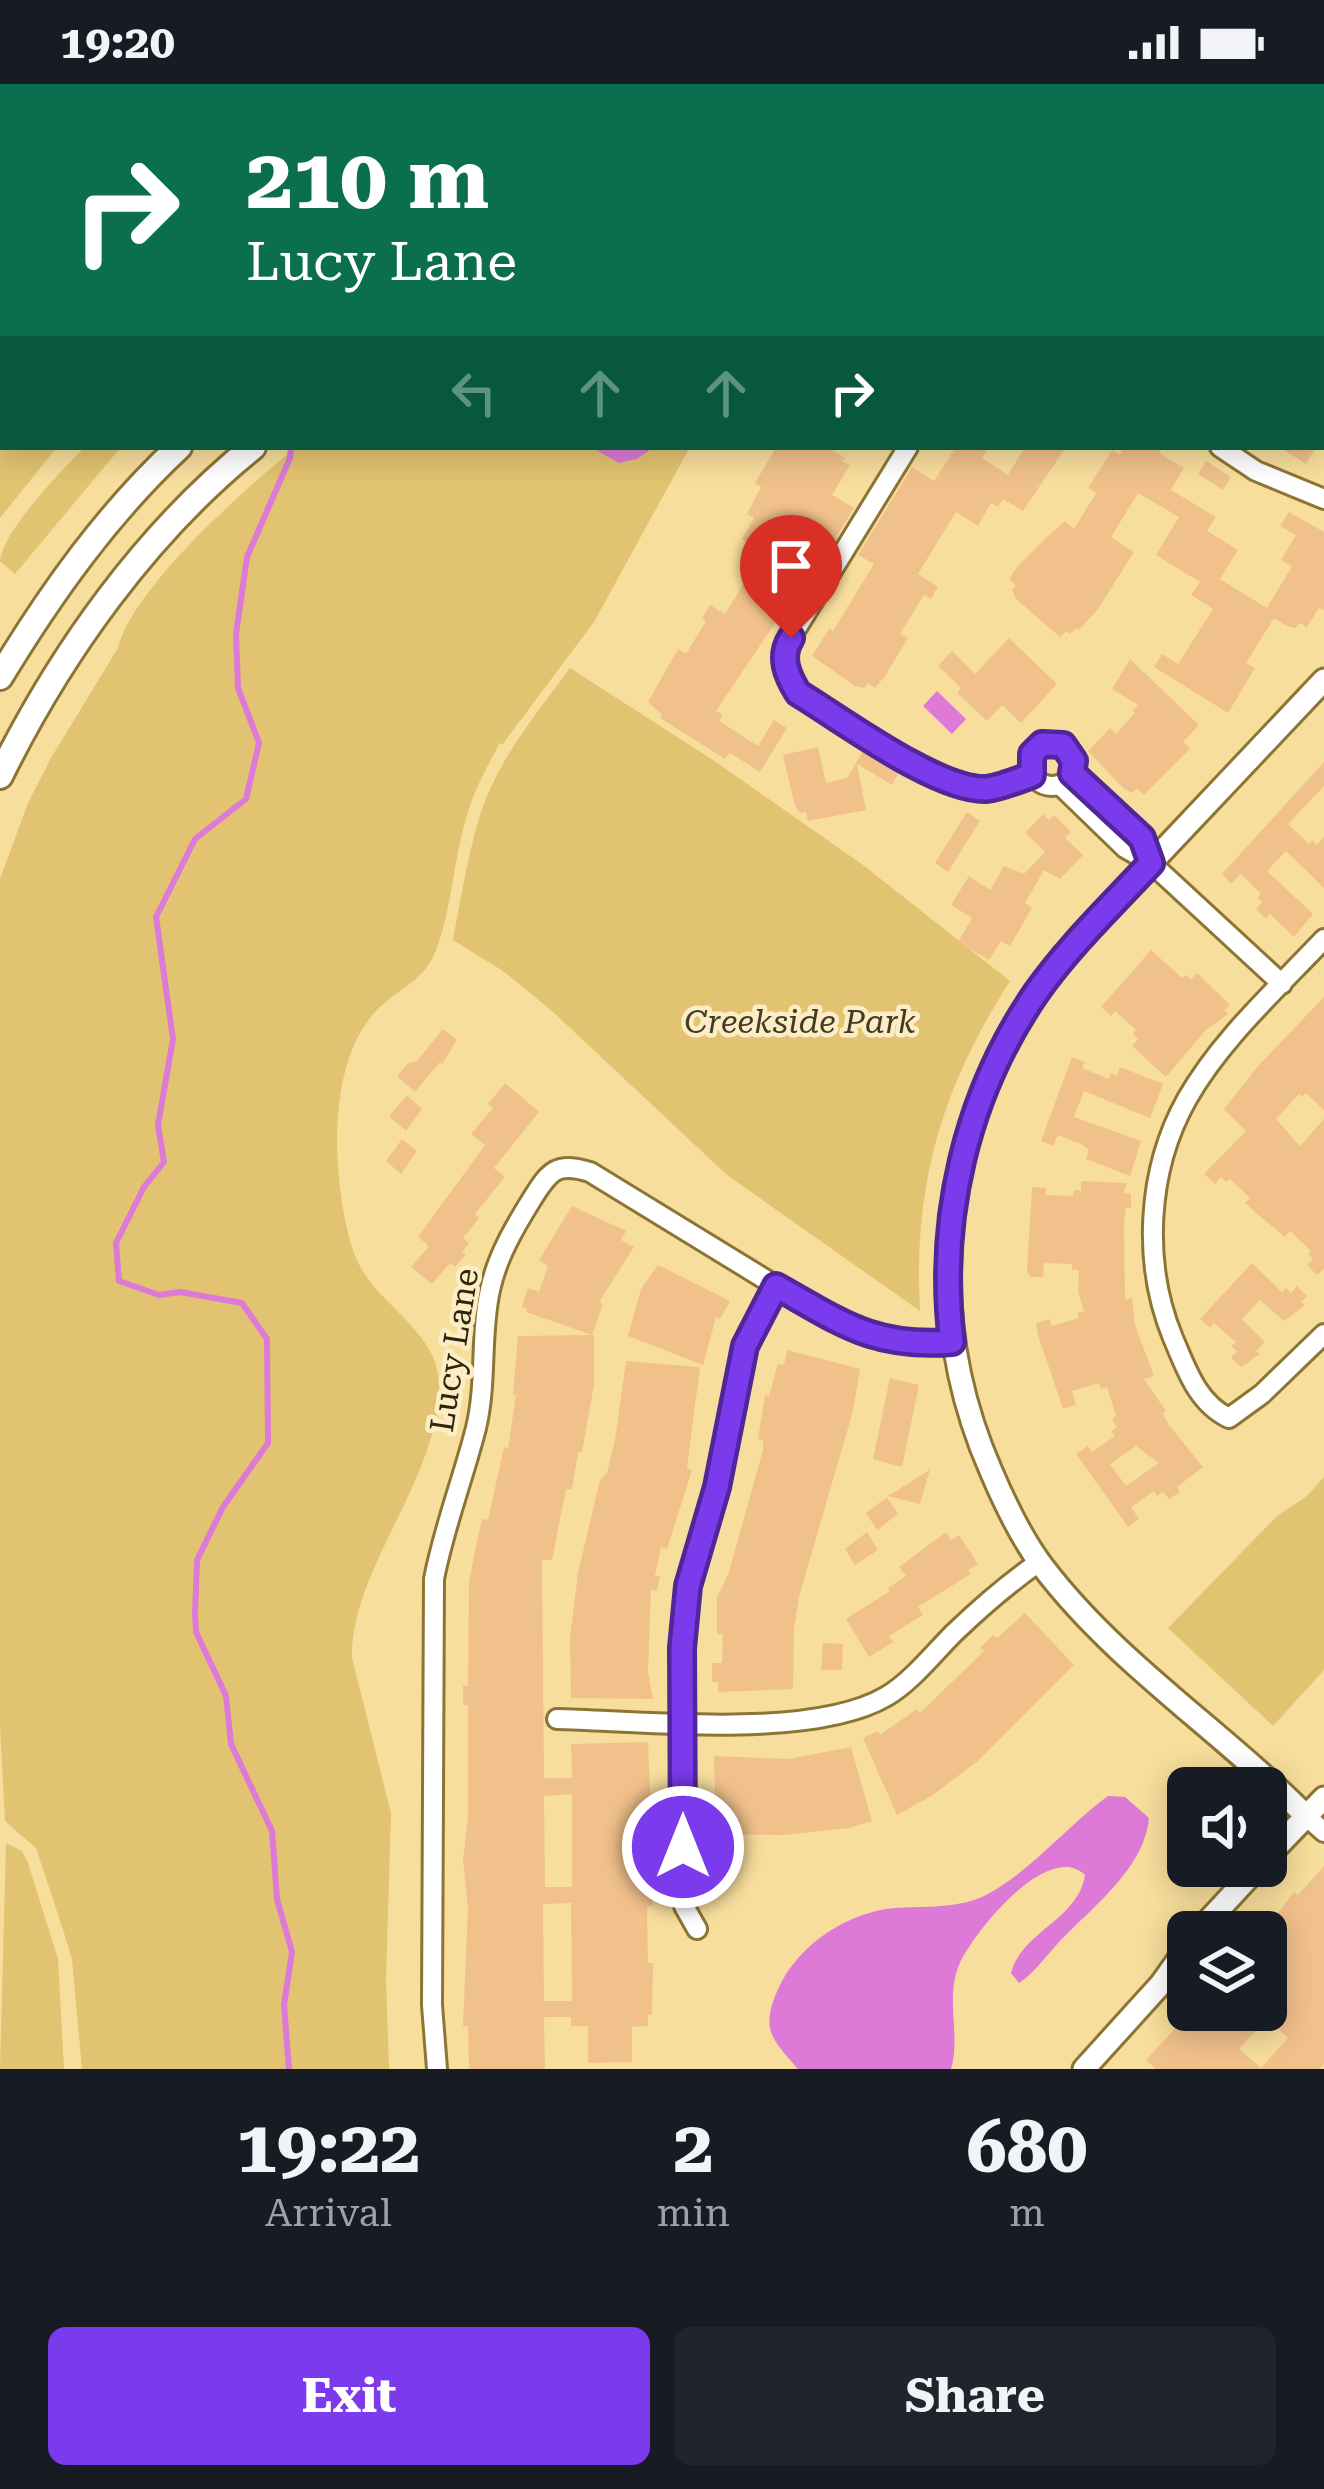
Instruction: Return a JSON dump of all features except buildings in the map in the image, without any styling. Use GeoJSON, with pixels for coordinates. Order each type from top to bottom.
{"type":"FeatureCollection","features":[{"type":"Feature","properties":{"kind":"main road"},"geometry":{"type":"LineString","coordinates":[[0,677],[73,566],[147,476],[176,450]]}},
{"type":"Feature","properties":{"kind":"main road"},"geometry":{"type":"LineString","coordinates":[[0,776],[80,639],[155,542],[250,450]]}},
{"type":"Feature","properties":{"kind":"street"},"geometry":{"type":"LineString","coordinates":[[906,450],[785,647],[786,674],[798,693],[935,776],[989,789],[1032,775]]}},
{"type":"Feature","properties":{"kind":"street"},"geometry":{"type":"LineString","coordinates":[[1224,450],[1256,471],[1324,499]]}},
{"type":"Feature","properties":{"kind":"street"},"geometry":{"type":"LineString","coordinates":[[1315,1824],[1085,1616],[1040,1562],[974,1432],[952,1342],[948,1244],[962,1154],[983,1094],[1036,993],[1324,680]]}},
{"type":"Feature","properties":{"kind":"street"},"geometry":{"type":"LineString","coordinates":[[1066,779],[1074,761],[1068,749],[1049,742],[1032,754],[1032,775],[1041,784],[1066,779],[1142,838],[1151,863],[1282,984]]}},
{"type":"Feature","properties":{"kind":"street"},"geometry":{"type":"LineString","coordinates":[[1324,939],[1230,1040],[1187,1099],[1164,1152],[1154,1205],[1153,1262],[1169,1328],[1188,1374],[1212,1410],[1228,1418],[1262,1394],[1324,1334]]}},
{"type":"Feature","properties":{"kind":"street","name":"Lucy Lane"},"geometry":{"type":"LineString","coordinates":[[436,2069],[432,2005],[434,1579],[484,1388],[489,1293],[499,1258],[541,1185],[557,1168],[568,1165],[590,1172],[776,1286],[870,1337],[911,1344],[952,1342]]}},
{"type":"Feature","properties":{"kind":"street"},"geometry":{"type":"LineString","coordinates":[[697,1929],[684,1906],[682,1648],[688,1586],[717,1487],[745,1346],[776,1286]]}},
{"type":"Feature","properties":{"kind":"street"},"geometry":{"type":"LineString","coordinates":[[557,1719],[813,1721],[856,1710],[898,1687],[986,1601],[1040,1562]]}},
{"type":"Feature","properties":{"kind":"street"},"geometry":{"type":"LineString","coordinates":[[1287,1843],[1315,1824],[1324,1798]]}},
{"type":"Feature","properties":{"kind":"street"},"geometry":{"type":"LineString","coordinates":[[1217,1911],[1240,1887]]}},
{"type":"Feature","properties":{"kind":"street"},"geometry":{"type":"LineString","coordinates":[[1084,2069],[1167,1976]]}},
{"type":"Feature","properties":{"kind":"green space"},"geometry":{"type":"Polygon","coordinates":[[[0,450],[55,450],[0,518],[0,450]]]}},
{"type":"Feature","properties":{"kind":"green space"},"geometry":{"type":"Polygon","coordinates":[[[82,450],[118,450],[15,574],[0,561],[12,533],[82,450]]]}},
{"type":"Feature","properties":{"kind":"green space"},"geometry":{"type":"Polygon","coordinates":[[[292,450],[688,450],[594,622],[494,753],[467,815],[436,950],[419,976],[380,1007],[362,1030],[341,1089],[340,1192],[353,1250],[362,1270],[430,1351],[439,1393],[423,1462],[364,1593],[352,1658],[391,1813],[386,1979],[389,2069],[82,2069],[72,1959],[64,1933],[36,1848],[5,1821],[0,1725],[0,879],[28,803],[51,758],[145,597],[249,487],[292,450]]]}},
{"type":"Feature","properties":{"kind":"green space","name":"Creekside Park"},"geometry":{"type":"Polygon","coordinates":[[[570,668],[863,865],[1010,981],[966,1059],[937,1138],[922,1221],[920,1311],[727,1175],[552,1011],[503,971],[453,940],[472,843],[489,792],[520,737],[570,668]]]}},
{"type":"Feature","properties":{"kind":"green space"},"geometry":{"type":"Polygon","coordinates":[[[1324,1477],[1324,1670],[1273,1726],[1168,1628],[1277,1516],[1307,1496],[1324,1477]]]}},
{"type":"Feature","properties":{"kind":"green space"},"geometry":{"type":"Polygon","coordinates":[[[6,1843],[22,1851],[28,1863],[58,1959],[64,2069],[0,2069],[6,1843]]]}},
{"type":"Feature","properties":{"kind":"shaded area"},"geometry":{"type":"Polygon","coordinates":[[[596,450],[650,450],[637,459],[619,463],[596,450]]]}},
{"type":"Feature","properties":{"kind":"shaded area"},"geometry":{"type":"Polygon","coordinates":[[[937,691],[966,719],[952,734],[923,706],[937,691]]]}},
{"type":"Feature","properties":{"kind":"shaded area"},"geometry":{"type":"Polygon","coordinates":[[[1108,1796],[1125,1797],[1149,1818],[1137,1856],[1112,1890],[1019,1983],[1011,1973],[1017,1959],[1072,1903],[1085,1875],[1069,1867],[1052,1870],[1032,1879],[995,1913],[967,1951],[955,1978],[951,2069],[798,2069],[781,2050],[770,2024],[773,2003],[787,1973],[811,1945],[859,1916],[895,1908],[953,1905],[986,1895],[1017,1875],[1108,1796]]]}},
{"type":"Feature","properties":{"kind":"waterway"},"geometry":{"type":"LineString","coordinates":[[289,2069],[284,2005],[292,1952],[277,1899],[272,1831],[231,1744],[226,1696],[196,1632],[195,1614],[197,1560],[223,1507],[268,1443],[267,1339],[242,1303],[180,1292],[159,1295],[119,1281],[116,1243],[144,1187],[164,1162],[158,1125],[173,1039],[156,917],[195,839],[246,799],[259,743],[238,688],[236,634],[247,557],[291,450]]}},
{"type":"Feature","properties":{"kind":"route"},"geometry":{"type":"LineString","coordinates":[[683,1847],[682,1648],[688,1586],[717,1487],[745,1346],[776,1286],[870,1337],[924,1345],[952,1342],[948,1244],[962,1154],[983,1094],[1036,993],[1151,863],[1142,838],[1072,773],[1072,754],[1063,745],[1042,744],[1032,754],[1032,775],[989,789],[935,776],[798,693],[786,674],[785,647],[791,638]]}}]}
